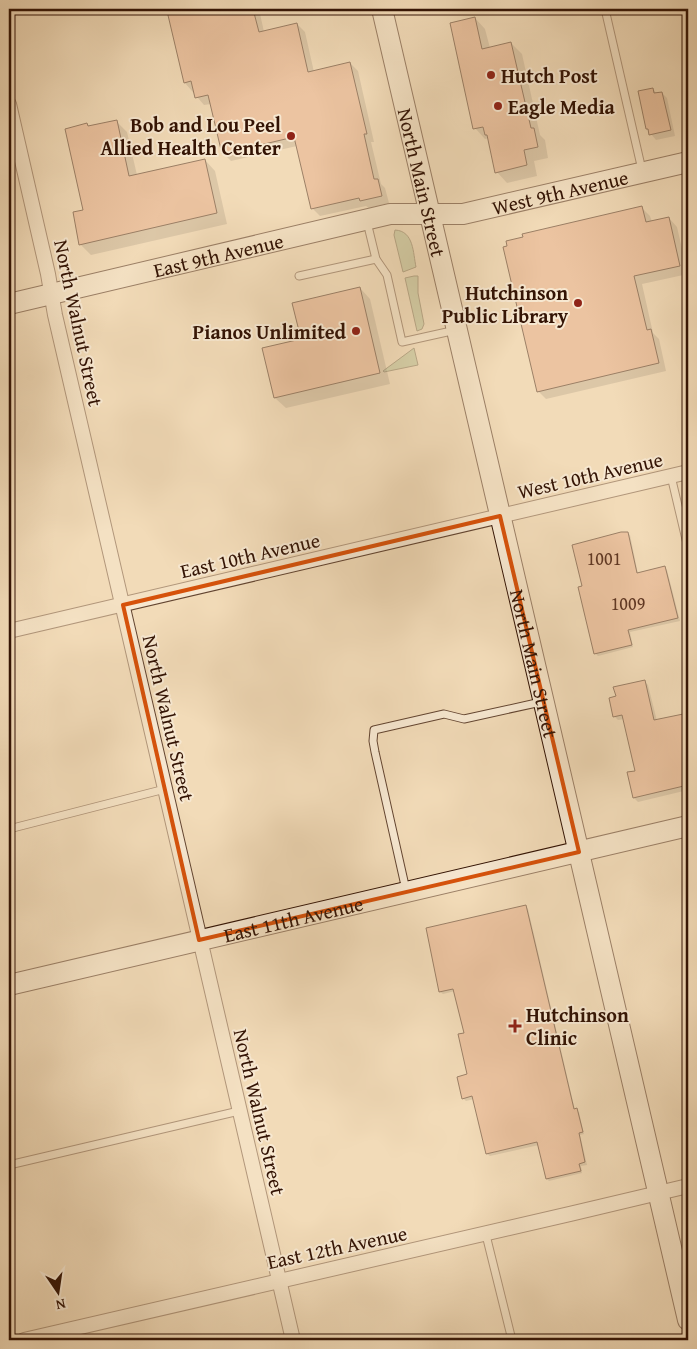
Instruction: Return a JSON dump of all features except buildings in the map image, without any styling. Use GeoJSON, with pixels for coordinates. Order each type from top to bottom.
{"type":"FeatureCollection","features":[{"type":"Feature","properties":{"kind":"street","name":"North Main Street"},"geometry":{"type":"LineString","coordinates":[[382,9],[688,1320]]}},
{"type":"Feature","properties":{"kind":"street","name":"North Walnut Street"},"geometry":{"type":"LineString","coordinates":[[9,104],[52,294],[55,315],[293,1340]]}},
{"type":"Feature","properties":{"kind":"street","name":"West 9th Avenue"},"geometry":{"type":"LineString","coordinates":[[430,214],[463,214],[688,162]]}},
{"type":"Feature","properties":{"kind":"street","name":"East 9th Avenue"},"geometry":{"type":"LineString","coordinates":[[9,304],[390,214],[430,214]]}},
{"type":"Feature","properties":{"kind":"street","name":"West 10th Avenue"},"geometry":{"type":"LineString","coordinates":[[500,516],[688,472]]}},
{"type":"Feature","properties":{"kind":"street","name":"East 10th Avenue"},"geometry":{"type":"LineString","coordinates":[[9,631],[500,516]]}},
{"type":"Feature","properties":{"kind":"street","name":"East 11th Avenue"},"geometry":{"type":"LineString","coordinates":[[9,985],[688,826]]}},
{"type":"Feature","properties":{"kind":"street","name":"East 12th Avenue"},"geometry":{"type":"LineString","coordinates":[[24,1340],[279,1280],[486,1235],[688,1186]]}},
{"type":"Feature","properties":{"kind":"lane"},"geometry":{"type":"LineString","coordinates":[[605,9],[642,173]]}},
{"type":"Feature","properties":{"kind":"lane"},"geometry":{"type":"LineString","coordinates":[[367,220],[376,258],[387,275],[402,342],[457,330]]}},
{"type":"Feature","properties":{"kind":"lane"},"geometry":{"type":"LineString","coordinates":[[299,276],[376,258]]}},
{"type":"Feature","properties":{"kind":"lane"},"geometry":{"type":"LineString","coordinates":[[671,476],[688,548]]}},
{"type":"Feature","properties":{"kind":"lane"},"geometry":{"type":"LineString","coordinates":[[407,892],[375,752],[374,730],[444,714],[464,719],[544,701]]}},
{"type":"Feature","properties":{"kind":"lane"},"geometry":{"type":"LineString","coordinates":[[9,829],[165,789]]}},
{"type":"Feature","properties":{"kind":"lane"},"geometry":{"type":"LineString","coordinates":[[9,1165],[240,1111]]}},
{"type":"Feature","properties":{"kind":"lane"},"geometry":{"type":"LineString","coordinates":[[486,1235],[512,1340]]}},
{"type":"Feature","properties":{"kind":"highlighted area"},"geometry":{"type":"Polygon","coordinates":[[[500,516],[579,852],[199,940],[123,605],[500,516]]]}},
{"type":"Feature","properties":{"kind":"green space"},"geometry":{"type":"Polygon","coordinates":[[[395,230],[406,234],[413,249],[416,267],[403,272],[394,235],[395,230]]]}},
{"type":"Feature","properties":{"kind":"green space"},"geometry":{"type":"Polygon","coordinates":[[[418,276],[418,293],[424,324],[422,329],[417,331],[405,278],[418,276]]]}},
{"type":"Feature","properties":{"kind":"green space"},"geometry":{"type":"Polygon","coordinates":[[[414,348],[418,365],[383,371],[414,348]]]}},
{"type":"Feature","properties":{"kind":"place","name":"Hutch Post"},"geometry":{"type":"Point","coordinates":[491,75]}},
{"type":"Feature","properties":{"kind":"place","name":"Eagle Media"},"geometry":{"type":"Point","coordinates":[498,106]}},
{"type":"Feature","properties":{"kind":"place","name":"Bob and Lou Peel Allied Health Center"},"geometry":{"type":"Point","coordinates":[291,136]}},
{"type":"Feature","properties":{"kind":"place","name":"Hutchinson Public Library"},"geometry":{"type":"Point","coordinates":[578,303]}},
{"type":"Feature","properties":{"kind":"place","name":"Pianos Unlimited"},"geometry":{"type":"Point","coordinates":[356,331]}},
{"type":"Feature","properties":{"kind":"place","name":"Hutchinson Clinic"},"geometry":{"type":"Point","coordinates":[515,1026]}}]}
